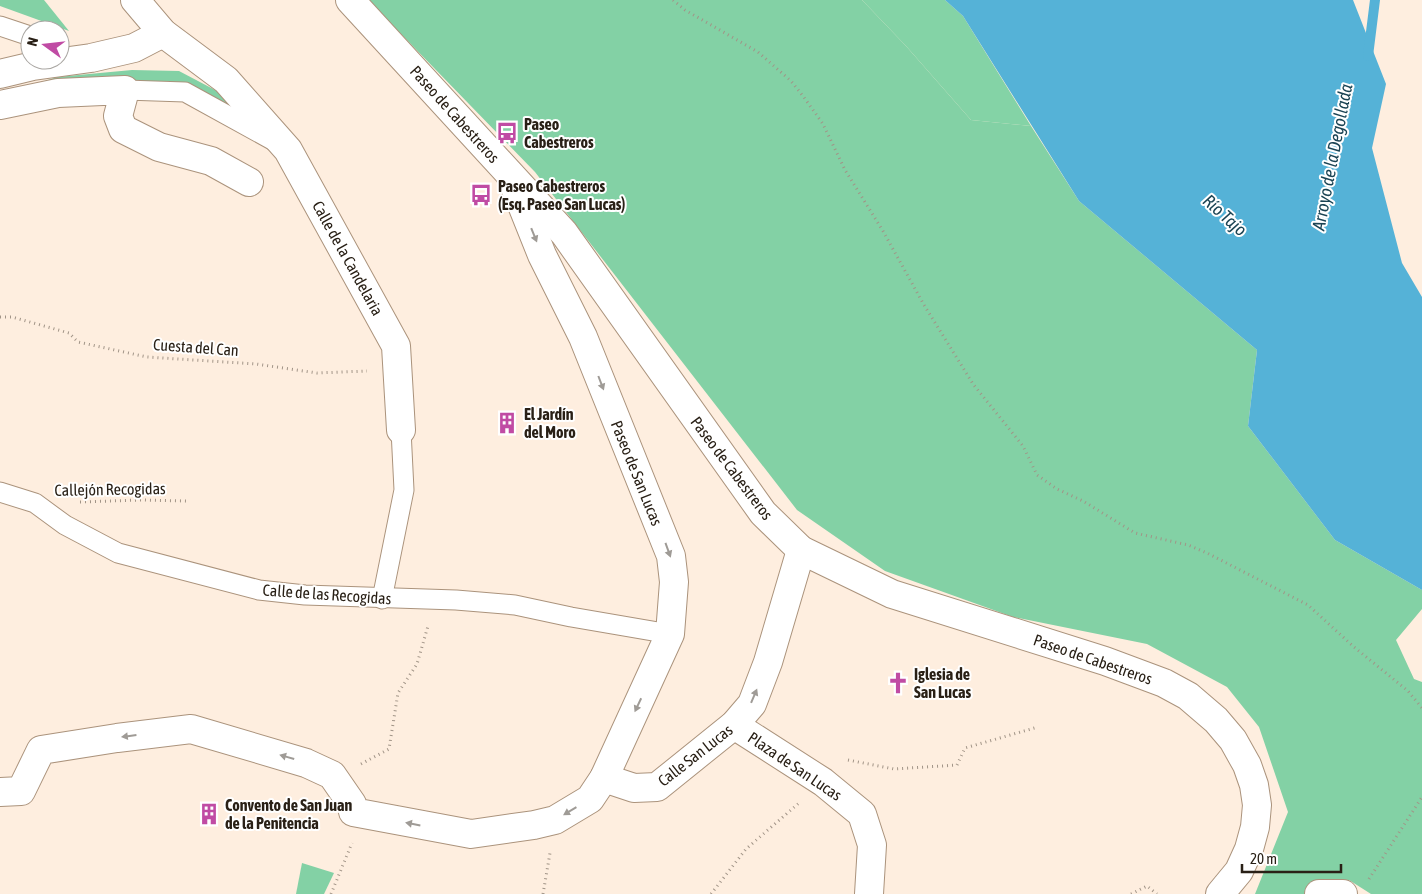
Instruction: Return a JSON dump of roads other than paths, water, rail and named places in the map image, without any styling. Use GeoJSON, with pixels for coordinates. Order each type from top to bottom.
{"type":"FeatureCollection","features":[{"type":"Feature","properties":{"kind":"street","name":"Calle de la Candelaria"},"geometry":{"type":"LineString","coordinates":[[136,0],[163,33],[226,80],[288,150],[396,346],[401,430]]}},
{"type":"Feature","properties":{"kind":"street","name":"Paseo de Cabestreros"},"geometry":{"type":"LineString","coordinates":[[350,0],[564,233],[763,513],[801,550],[892,594],[1105,661],[1164,684],[1188,696],[1216,720],[1233,740],[1247,765],[1258,805],[1255,827],[1249,848],[1239,871],[1220,894]]}},
{"type":"Feature","properties":{"kind":"street"},"geometry":{"type":"LineString","coordinates":[[0,74],[33,66],[91,58],[134,48],[163,33]]}},
{"type":"Feature","properties":{"kind":"street"},"geometry":{"type":"LineString","coordinates":[[0,105],[58,93],[125,90],[118,116],[123,129],[159,147],[211,160],[248,182]]}},
{"type":"Feature","properties":{"kind":"street","name":"Paseo de San Lucas"},"geometry":{"type":"LineString","coordinates":[[510,174],[542,256],[583,336],[671,556],[674,582],[670,634],[604,778]]}},
{"type":"Feature","properties":{"kind":"street","name":"Calle San Lucas"},"geometry":{"type":"LineString","coordinates":[[604,778],[634,788],[657,787],[734,726],[752,704],[768,662],[801,550]]}},
{"type":"Feature","properties":{"kind":"street","name":"Plaza de San Lucas"},"geometry":{"type":"LineString","coordinates":[[734,726],[824,782],[862,814],[872,846],[869,894]]}},
{"type":"Feature","properties":{"kind":"street"},"geometry":{"type":"LineString","coordinates":[[0,792],[21,791],[41,750],[191,729],[306,763],[332,775],[352,804],[353,812],[471,834],[555,820],[590,799],[604,778]]}},
{"type":"Feature","properties":{"kind":"street"},"geometry":{"type":"LineString","coordinates":[[1319,894],[1354,890]]}},
{"type":"Feature","properties":{"kind":"lane"},"geometry":{"type":"LineString","coordinates":[[0,26],[20,33]]}},
{"type":"Feature","properties":{"kind":"lane"},"geometry":{"type":"LineString","coordinates":[[70,51],[91,58]]}},
{"type":"Feature","properties":{"kind":"lane"},"geometry":{"type":"LineString","coordinates":[[125,90],[185,92],[288,150]]}},
{"type":"Feature","properties":{"kind":"lane"},"geometry":{"type":"LineString","coordinates":[[382,599],[404,490],[401,430]]}},
{"type":"Feature","properties":{"kind":"lane","name":"Calle de las Recogidas"},"geometry":{"type":"LineString","coordinates":[[0,492],[34,503],[65,525],[118,553],[259,590],[305,595],[515,604],[571,617],[670,634]]}},
{"type":"Feature","properties":{"kind":"water","name":"Río Tajo"},"geometry":{"type":"Polygon","coordinates":[[[945,0],[1353,0],[1386,84],[1372,148],[1402,263],[1422,297],[1422,590],[1335,540],[1248,426],[1257,350],[1079,201],[963,16],[945,0]]]}},
{"type":"Feature","properties":{"kind":"waterway","name":"Arroyo de la Degollada"},"geometry":{"type":"LineString","coordinates":[[1368,56],[1375,0]]}},
{"type":"Feature","properties":{"kind":"place","name":"Paseo Cabestreros"},"geometry":{"type":"Point","coordinates":[507,133]}},
{"type":"Feature","properties":{"kind":"place","name":"Paseo Cabestreros (Esq. Paseo San Lucas)"},"geometry":{"type":"Point","coordinates":[481,195]}},
{"type":"Feature","properties":{"kind":"place","name":"El Jardín del Moro"},"geometry":{"type":"Point","coordinates":[507,423]}},
{"type":"Feature","properties":{"kind":"place","name":"Iglesia de San Lucas"},"geometry":{"type":"Point","coordinates":[898,683]}},
{"type":"Feature","properties":{"kind":"place","name":"Convento de San Juan de la Penitencia"},"geometry":{"type":"Point","coordinates":[209,814]}}]}
